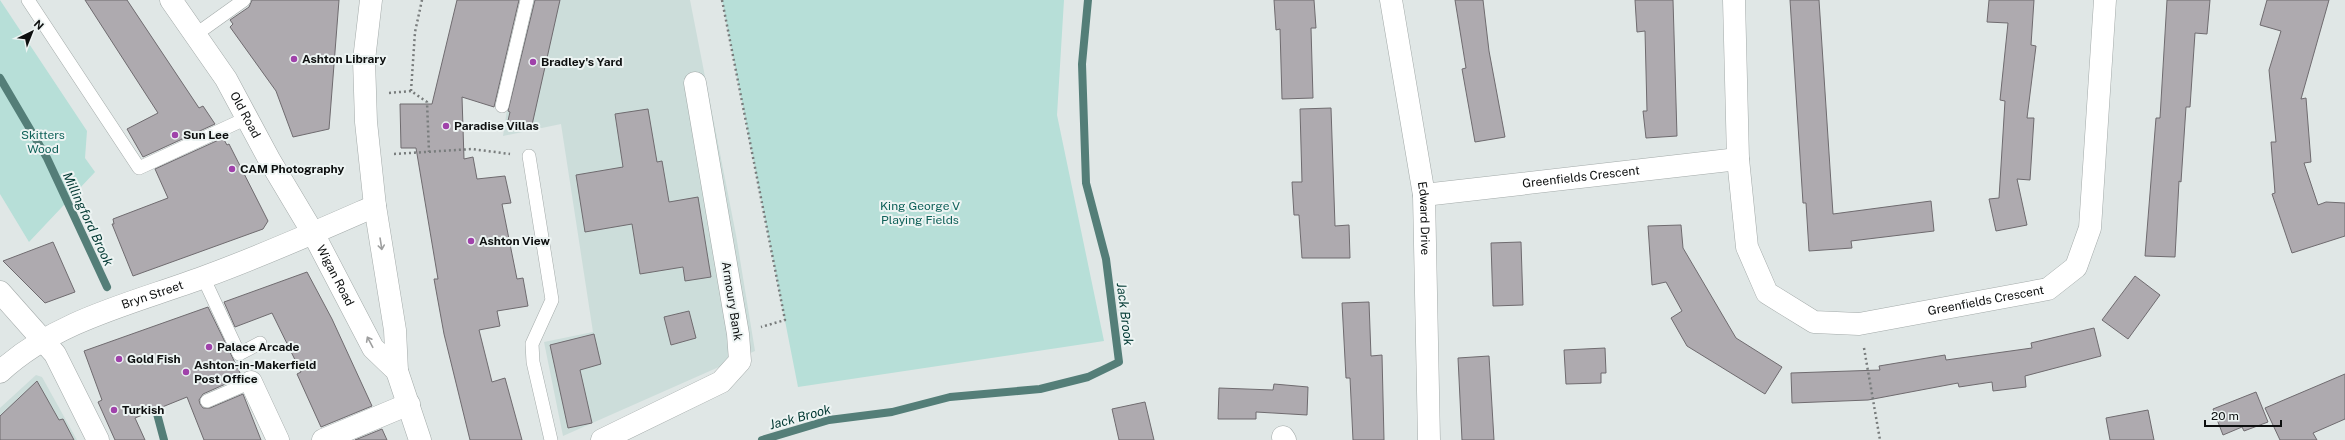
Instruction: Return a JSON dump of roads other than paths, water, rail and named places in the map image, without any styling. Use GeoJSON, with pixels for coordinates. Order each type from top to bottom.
{"type":"FeatureCollection","features":[{"type":"Feature","properties":{"kind":"street","name":"Old Road"},"geometry":{"type":"LineString","coordinates":[[171,0],[226,79],[270,161],[313,233]]}},
{"type":"Feature","properties":{"kind":"street","name":"Wigan Road"},"geometry":{"type":"LineString","coordinates":[[371,0],[364,60],[369,156],[375,206],[395,330],[397,371],[420,440]]}},
{"type":"Feature","properties":{"kind":"street","name":"Edward Drive"},"geometry":{"type":"LineString","coordinates":[[1391,0],[1424,195],[1429,440]]}},
{"type":"Feature","properties":{"kind":"street","name":"Greenfields Crescent"},"geometry":{"type":"LineString","coordinates":[[1734,0],[1738,159],[1747,247],[1767,292],[1814,322],[1859,324],[2048,289],[2076,267],[2090,228],[2104,0]]}},
{"type":"Feature","properties":{"kind":"street","name":"Armoury Bank"},"geometry":{"type":"LineString","coordinates":[[602,440],[722,382],[740,361],[738,334],[695,83]]}},
{"type":"Feature","properties":{"kind":"street","name":"Greenfields Crescent"},"geometry":{"type":"LineString","coordinates":[[1424,195],[1738,159]]}},
{"type":"Feature","properties":{"kind":"street","name":"Wigan Road"},"geometry":{"type":"LineString","coordinates":[[375,206],[313,233],[373,348],[397,371]]}},
{"type":"Feature","properties":{"kind":"street","name":"Bryn Street"},"geometry":{"type":"LineString","coordinates":[[0,372],[42,340],[72,324],[203,277],[313,233]]}},
{"type":"Feature","properties":{"kind":"street"},"geometry":{"type":"LineString","coordinates":[[0,292],[54,354],[98,440]]}},
{"type":"Feature","properties":{"kind":"street"},"geometry":{"type":"LineString","coordinates":[[251,382],[278,440]]}},
{"type":"Feature","properties":{"kind":"street"},"geometry":{"type":"LineString","coordinates":[[322,440],[409,404]]}},
{"type":"Feature","properties":{"kind":"lane"},"geometry":{"type":"LineString","coordinates":[[28,0],[139,168],[247,118]]}},
{"type":"Feature","properties":{"kind":"lane"},"geometry":{"type":"LineString","coordinates":[[195,35],[244,0]]}},
{"type":"Feature","properties":{"kind":"lane"},"geometry":{"type":"LineString","coordinates":[[502,106],[527,0]]}},
{"type":"Feature","properties":{"kind":"lane"},"geometry":{"type":"LineString","coordinates":[[529,156],[552,300],[532,344],[533,362],[552,440]]}},
{"type":"Feature","properties":{"kind":"lane"},"geometry":{"type":"LineString","coordinates":[[203,277],[239,354],[260,343]]}},
{"type":"Feature","properties":{"kind":"lane"},"geometry":{"type":"LineString","coordinates":[[208,401],[251,382]]}},
{"type":"Feature","properties":{"kind":"waterway","name":"Jack Brook"},"geometry":{"type":"LineString","coordinates":[[762,440],[829,420],[892,412],[950,397],[1040,389],[1088,377],[1119,362],[1106,259],[1086,183],[1082,64],[1088,0]]}},
{"type":"Feature","properties":{"kind":"waterway","name":"Millingford Brook"},"geometry":{"type":"LineString","coordinates":[[0,78],[47,158],[107,287]]}},
{"type":"Feature","properties":{"kind":"waterway","name":"Millingford Brook"},"geometry":{"type":"LineString","coordinates":[[156,410],[164,440]]}},
{"type":"Feature","properties":{"kind":"place","name":"Ashton Library"},"geometry":{"type":"Point","coordinates":[294,59]}},
{"type":"Feature","properties":{"kind":"place","name":"Bradley's Yard"},"geometry":{"type":"Point","coordinates":[533,62]}},
{"type":"Feature","properties":{"kind":"place","name":"Paradise Villas"},"geometry":{"type":"Point","coordinates":[446,126]}},
{"type":"Feature","properties":{"kind":"place","name":"Sun Lee"},"geometry":{"type":"Point","coordinates":[175,135]}},
{"type":"Feature","properties":{"kind":"place","name":"CAM Photography"},"geometry":{"type":"Point","coordinates":[232,169]}},
{"type":"Feature","properties":{"kind":"place","name":"Ashton View"},"geometry":{"type":"Point","coordinates":[471,241]}},
{"type":"Feature","properties":{"kind":"place","name":"Palace Arcade"},"geometry":{"type":"Point","coordinates":[209,347]}},
{"type":"Feature","properties":{"kind":"place","name":"Gold Fish"},"geometry":{"type":"Point","coordinates":[119,359]}},
{"type":"Feature","properties":{"kind":"place","name":"Ashton-in-Makerfield Post Office"},"geometry":{"type":"Point","coordinates":[186,372]}},
{"type":"Feature","properties":{"kind":"place","name":"Turkish"},"geometry":{"type":"Point","coordinates":[114,410]}},
{"type":"Feature","properties":{"kind":"park label","name":"Skitters Wood"},"geometry":{"type":"Point","coordinates":[43,142]}},
{"type":"Feature","properties":{"kind":"park label","name":"King George V Playing Fields"},"geometry":{"type":"Point","coordinates":[920,213]}}]}
